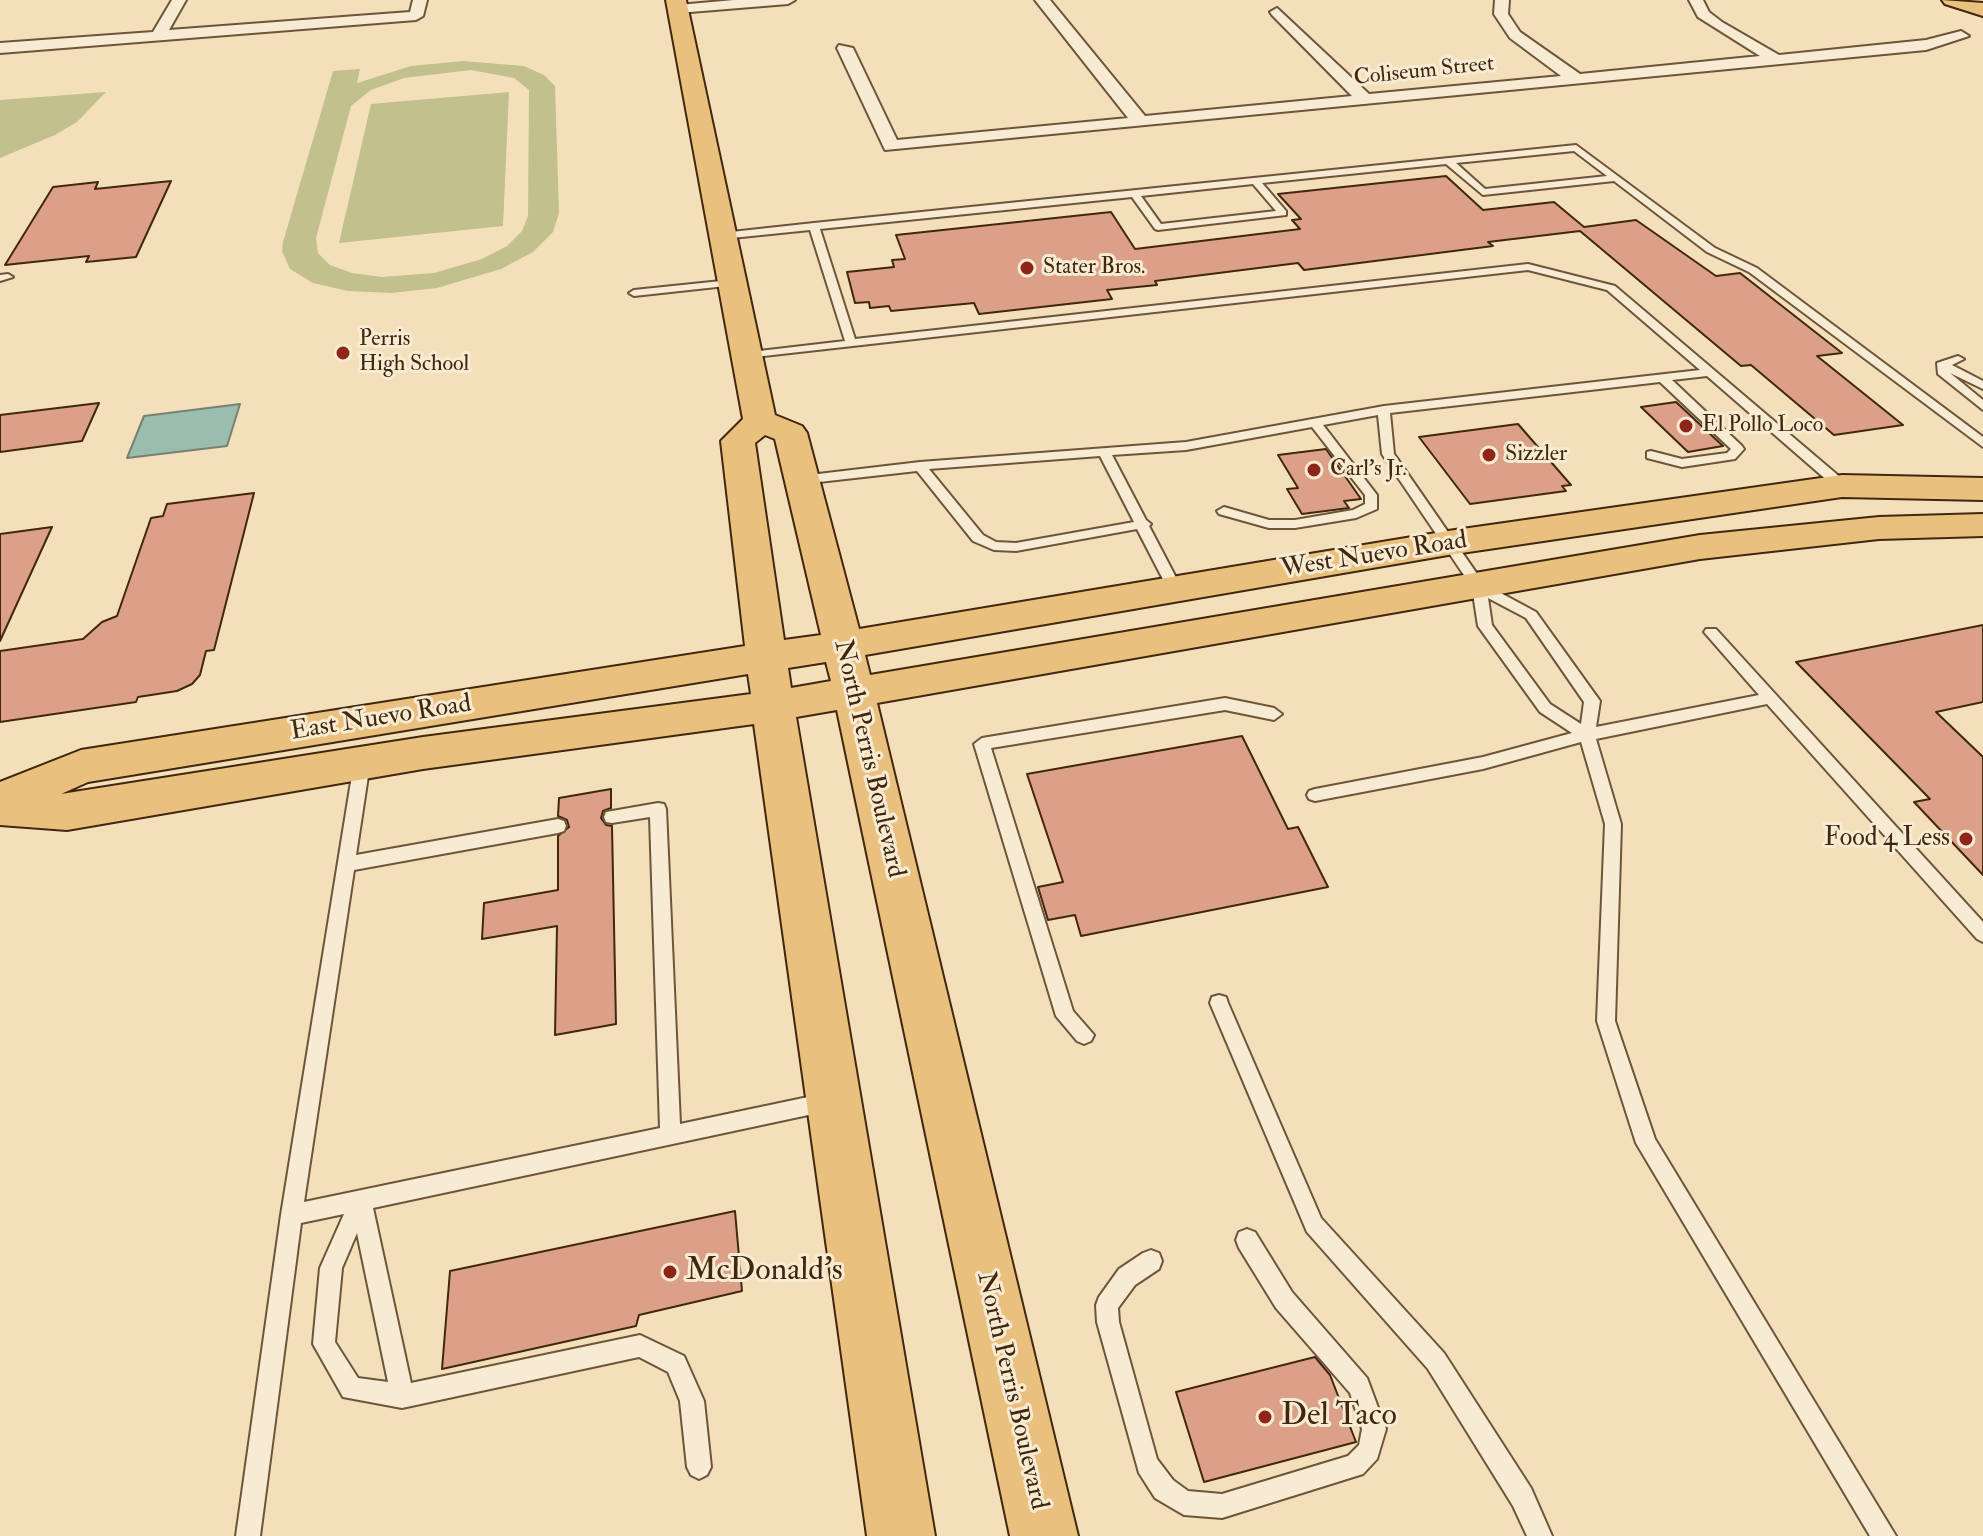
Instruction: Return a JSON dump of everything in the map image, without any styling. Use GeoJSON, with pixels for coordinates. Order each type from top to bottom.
{"type":"FeatureCollection","features":[{"type":"Feature","properties":{"kind":"main road"},"geometry":{"type":"LineString","coordinates":[[1957,2],[1983,11]]}},
{"type":"Feature","properties":{"kind":"main road"},"geometry":{"type":"LineString","coordinates":[[677,4],[760,421],[738,441],[770,682],[901,1536]]}},
{"type":"Feature","properties":{"kind":"main road","name":"North Perris Boulevard"},"geometry":{"type":"LineString","coordinates":[[760,421],[790,433],[843,645],[1044,1536]]}},
{"type":"Feature","properties":{"kind":"main road"},"geometry":{"type":"LineString","coordinates":[[1700,547],[1712,530],[1749,519],[1844,511],[1850,498],[1842,486]]}},
{"type":"Feature","properties":{"kind":"main road","name":"West Nuevo Road"},"geometry":{"type":"LineString","coordinates":[[770,682],[843,645],[1448,543],[1842,486],[1983,489]]}},
{"type":"Feature","properties":{"kind":"main road","name":"West Nuevo Road"},"geometry":{"type":"LineString","coordinates":[[770,682],[853,692],[1700,547],[1864,529],[1983,525]]}},
{"type":"Feature","properties":{"kind":"main road","name":"East Nuevo Road"},"geometry":{"type":"LineString","coordinates":[[0,807],[67,812],[362,763],[770,682]]}},
{"type":"Feature","properties":{"kind":"main road","name":"East Nuevo Road"},"geometry":{"type":"LineString","coordinates":[[0,801],[81,767],[770,682]]}},
{"type":"Feature","properties":{"kind":"street"},"geometry":{"type":"LineString","coordinates":[[158,36],[179,0]]}},
{"type":"Feature","properties":{"kind":"street"},"geometry":{"type":"LineString","coordinates":[[677,4],[788,0]]}},
{"type":"Feature","properties":{"kind":"street"},"geometry":{"type":"LineString","coordinates":[[1042,0],[1141,122]]}},
{"type":"Feature","properties":{"kind":"street"},"geometry":{"type":"LineString","coordinates":[[1502,0],[1501,14],[1515,35],[1576,79]]}},
{"type":"Feature","properties":{"kind":"street"},"geometry":{"type":"LineString","coordinates":[[1696,0],[1703,14],[1717,25],[1777,60]]}},
{"type":"Feature","properties":{"kind":"street"},"geometry":{"type":"LineString","coordinates":[[0,48],[158,36],[418,8]]}},
{"type":"Feature","properties":{"kind":"street"},"geometry":{"type":"LineString","coordinates":[[1277,12],[1365,100]]}},
{"type":"Feature","properties":{"kind":"street","name":"Coliseum Street"},"geometry":{"type":"LineString","coordinates":[[845,48],[891,146],[1926,45],[1961,36]]}},
{"type":"Feature","properties":{"kind":"lane"},"geometry":{"type":"LineString","coordinates":[[722,236],[1576,148],[1711,250],[1753,270],[1983,443]]}},
{"type":"Feature","properties":{"kind":"lane"},"geometry":{"type":"LineString","coordinates":[[1448,161],[1483,192],[1615,178]]}},
{"type":"Feature","properties":{"kind":"lane"},"geometry":{"type":"LineString","coordinates":[[1134,193],[1158,227],[1283,213],[1255,181]]}},
{"type":"Feature","properties":{"kind":"lane"},"geometry":{"type":"LineString","coordinates":[[814,226],[851,343]]}},
{"type":"Feature","properties":{"kind":"lane"},"geometry":{"type":"LineString","coordinates":[[746,355],[1528,267],[1611,288],[1842,486]]}},
{"type":"Feature","properties":{"kind":"lane"},"geometry":{"type":"LineString","coordinates":[[634,293],[731,283]]}},
{"type":"Feature","properties":{"kind":"lane"},"geometry":{"type":"LineString","coordinates":[[1941,365],[1958,359]]}},
{"type":"Feature","properties":{"kind":"lane"},"geometry":{"type":"LineString","coordinates":[[1941,365],[1983,386]]}},
{"type":"Feature","properties":{"kind":"lane"},"geometry":{"type":"LineString","coordinates":[[1941,365],[1944,374],[1983,406]]}},
{"type":"Feature","properties":{"kind":"lane"},"geometry":{"type":"LineString","coordinates":[[801,480],[920,466],[1186,446],[1384,410],[1707,373]]}},
{"type":"Feature","properties":{"kind":"lane"},"geometry":{"type":"LineString","coordinates":[[1651,455],[1682,463],[1731,456],[1738,449],[1663,378]]}},
{"type":"Feature","properties":{"kind":"lane"},"geometry":{"type":"LineString","coordinates":[[1384,410],[1388,454],[1479,587],[1485,626],[1545,708],[1587,735]]}},
{"type":"Feature","properties":{"kind":"lane"},"geometry":{"type":"LineString","coordinates":[[1224,511],[1269,524],[1295,524],[1356,514],[1372,506],[1371,495],[1315,423]]}},
{"type":"Feature","properties":{"kind":"lane"},"geometry":{"type":"LineString","coordinates":[[1104,452],[1175,589]]}},
{"type":"Feature","properties":{"kind":"lane"},"geometry":{"type":"LineString","coordinates":[[920,466],[978,538],[994,546],[1016,547],[1144,524]]}},
{"type":"Feature","properties":{"kind":"lane"},"geometry":{"type":"LineString","coordinates":[[1479,587],[1531,615],[1592,701],[1587,735],[1613,824],[1606,1021],[1646,1143],[1884,1536]]}},
{"type":"Feature","properties":{"kind":"lane"},"geometry":{"type":"LineString","coordinates":[[1711,632],[1983,934]]}},
{"type":"Feature","properties":{"kind":"lane"},"geometry":{"type":"LineString","coordinates":[[1315,795],[1483,763],[1587,735],[1770,698]]}},
{"type":"Feature","properties":{"kind":"lane"},"geometry":{"type":"LineString","coordinates":[[1084,1035],[1065,1016],[982,744],[1225,704],[1274,714]]}},
{"type":"Feature","properties":{"kind":"lane"},"geometry":{"type":"LineString","coordinates":[[248,1536],[292,1215],[362,763]]}},
{"type":"Feature","properties":{"kind":"lane"},"geometry":{"type":"LineString","coordinates":[[612,817],[658,809],[670,1135]]}},
{"type":"Feature","properties":{"kind":"lane"},"geometry":{"type":"LineString","coordinates":[[347,864],[558,826]]}},
{"type":"Feature","properties":{"kind":"lane"},"geometry":{"type":"LineString","coordinates":[[1219,1003],[1314,1225],[1436,1361],[1522,1497],[1540,1536]]}},
{"type":"Feature","properties":{"kind":"lane"},"geometry":{"type":"LineString","coordinates":[[292,1215],[833,1101]]}},
{"type":"Feature","properties":{"kind":"lane"},"geometry":{"type":"LineString","coordinates":[[361,1200],[331,1268],[324,1344],[351,1389],[402,1396],[640,1346],[676,1364],[692,1401],[699,1467]]}},
{"type":"Feature","properties":{"kind":"lane"},"geometry":{"type":"LineString","coordinates":[[361,1200],[402,1396]]}},
{"type":"Feature","properties":{"kind":"lane"},"geometry":{"type":"LineString","coordinates":[[1151,1261],[1127,1277],[1107,1305],[1108,1322],[1147,1465],[1164,1489],[1184,1503],[1222,1506],[1355,1466],[1369,1451],[1374,1429],[1359,1386],[1284,1300],[1247,1240]]}},
{"type":"Feature","properties":{"kind":"shaded area"},"geometry":{"type":"Polygon","coordinates":[[[463,61],[524,66],[544,75],[555,86],[559,213],[553,232],[533,252],[501,269],[437,288],[391,293],[348,291],[313,283],[290,269],[282,251],[333,71],[360,69],[357,83],[411,66],[463,61]],[[471,70],[404,78],[371,90],[351,106],[316,238],[318,253],[330,265],[352,273],[382,277],[434,273],[482,259],[507,246],[522,231],[528,216],[529,90],[514,78],[471,70]]]}},
{"type":"Feature","properties":{"kind":"shaded area"},"geometry":{"type":"Polygon","coordinates":[[[106,92],[77,122],[55,135],[0,158],[0,100],[106,92]]]}},
{"type":"Feature","properties":{"kind":"shaded area"},"geometry":{"type":"Polygon","coordinates":[[[509,92],[503,226],[339,243],[371,104],[509,92]]]}},
{"type":"Feature","properties":{"kind":"shaded area"},"geometry":{"type":"Polygon","coordinates":[[[240,404],[227,446],[127,458],[144,416],[240,404]]]}},
{"type":"Feature","properties":{"kind":"building"},"geometry":{"type":"Polygon","coordinates":[[[1446,176],[1483,210],[1554,202],[1584,227],[1636,220],[1716,276],[1740,273],[1842,353],[1817,356],[1903,425],[1834,435],[1751,365],[1741,366],[1580,231],[1488,242],[1493,246],[1304,270],[1298,263],[1155,281],[1157,285],[1107,290],[1112,299],[979,314],[974,303],[891,311],[889,306],[870,308],[869,302],[855,303],[847,272],[894,267],[892,260],[905,259],[896,235],[1111,212],[1135,249],[1300,229],[1292,220],[1301,219],[1278,194],[1446,176]]]}},
{"type":"Feature","properties":{"kind":"building"},"geometry":{"type":"Polygon","coordinates":[[[171,181],[136,257],[86,262],[89,256],[5,265],[53,187],[98,182],[95,189],[171,181]]]}},
{"type":"Feature","properties":{"kind":"building","name":"El Pollo Loco"},"geometry":{"type":"Polygon","coordinates":[[[1676,402],[1723,446],[1688,452],[1641,407],[1676,402]]]}},
{"type":"Feature","properties":{"kind":"building"},"geometry":{"type":"Polygon","coordinates":[[[99,403],[82,441],[0,452],[0,415],[99,403]]]}},
{"type":"Feature","properties":{"kind":"building","name":"Sizzler"},"geometry":{"type":"Polygon","coordinates":[[[1518,424],[1571,485],[1562,486],[1566,491],[1470,504],[1419,437],[1518,424]]]}},
{"type":"Feature","properties":{"kind":"building","name":"Carl's Jr."},"geometry":{"type":"Polygon","coordinates":[[[1326,449],[1361,499],[1344,501],[1349,508],[1302,514],[1287,489],[1298,488],[1278,455],[1326,449]]]}},
{"type":"Feature","properties":{"kind":"building"},"geometry":{"type":"Polygon","coordinates":[[[254,493],[214,650],[206,651],[200,675],[192,684],[177,691],[138,697],[136,702],[0,722],[0,651],[83,639],[102,622],[117,616],[151,518],[163,516],[167,504],[254,493]]]}},
{"type":"Feature","properties":{"kind":"building"},"geometry":{"type":"Polygon","coordinates":[[[52,527],[0,641],[0,534],[52,527]]]}},
{"type":"Feature","properties":{"kind":"building"},"geometry":{"type":"Polygon","coordinates":[[[1983,625],[1983,702],[1936,712],[1983,757],[1983,875],[1914,802],[1930,799],[1796,662],[1983,625]]]}},
{"type":"Feature","properties":{"kind":"building"},"geometry":{"type":"Polygon","coordinates":[[[1242,736],[1288,829],[1298,827],[1328,887],[1081,936],[1075,915],[1048,920],[1038,887],[1063,882],[1027,774],[1242,736]]]}},
{"type":"Feature","properties":{"kind":"building"},"geometry":{"type":"Polygon","coordinates":[[[611,789],[611,808],[603,811],[601,818],[606,825],[612,826],[616,1024],[555,1035],[557,926],[482,939],[484,903],[558,890],[558,836],[569,827],[567,820],[558,816],[559,798],[611,789]]]}},
{"type":"Feature","properties":{"kind":"building"},"geometry":{"type":"Polygon","coordinates":[[[735,1211],[742,1291],[639,1315],[636,1326],[442,1369],[450,1271],[735,1211]]]}},
{"type":"Feature","properties":{"kind":"building","name":"Del Taco"},"geometry":{"type":"Polygon","coordinates":[[[1315,1357],[1330,1375],[1356,1442],[1204,1482],[1176,1392],[1315,1357]]]}},
{"type":"Feature","properties":{"kind":"place","name":"Stater Bros."},"geometry":{"type":"Point","coordinates":[1027,268]}},
{"type":"Feature","properties":{"kind":"place","name":"Perris High School"},"geometry":{"type":"Point","coordinates":[343,353]}},
{"type":"Feature","properties":{"kind":"place","name":"El Pollo Loco"},"geometry":{"type":"Point","coordinates":[1686,426]}},
{"type":"Feature","properties":{"kind":"place","name":"Sizzler"},"geometry":{"type":"Point","coordinates":[1489,455]}},
{"type":"Feature","properties":{"kind":"place","name":"Carl's Jr."},"geometry":{"type":"Point","coordinates":[1314,470]}},
{"type":"Feature","properties":{"kind":"place","name":"Food 4 Less"},"geometry":{"type":"Point","coordinates":[1966,839]}},
{"type":"Feature","properties":{"kind":"place","name":"McDonald's"},"geometry":{"type":"Point","coordinates":[670,1272]}},
{"type":"Feature","properties":{"kind":"place","name":"Del Taco"},"geometry":{"type":"Point","coordinates":[1265,1417]}}]}
